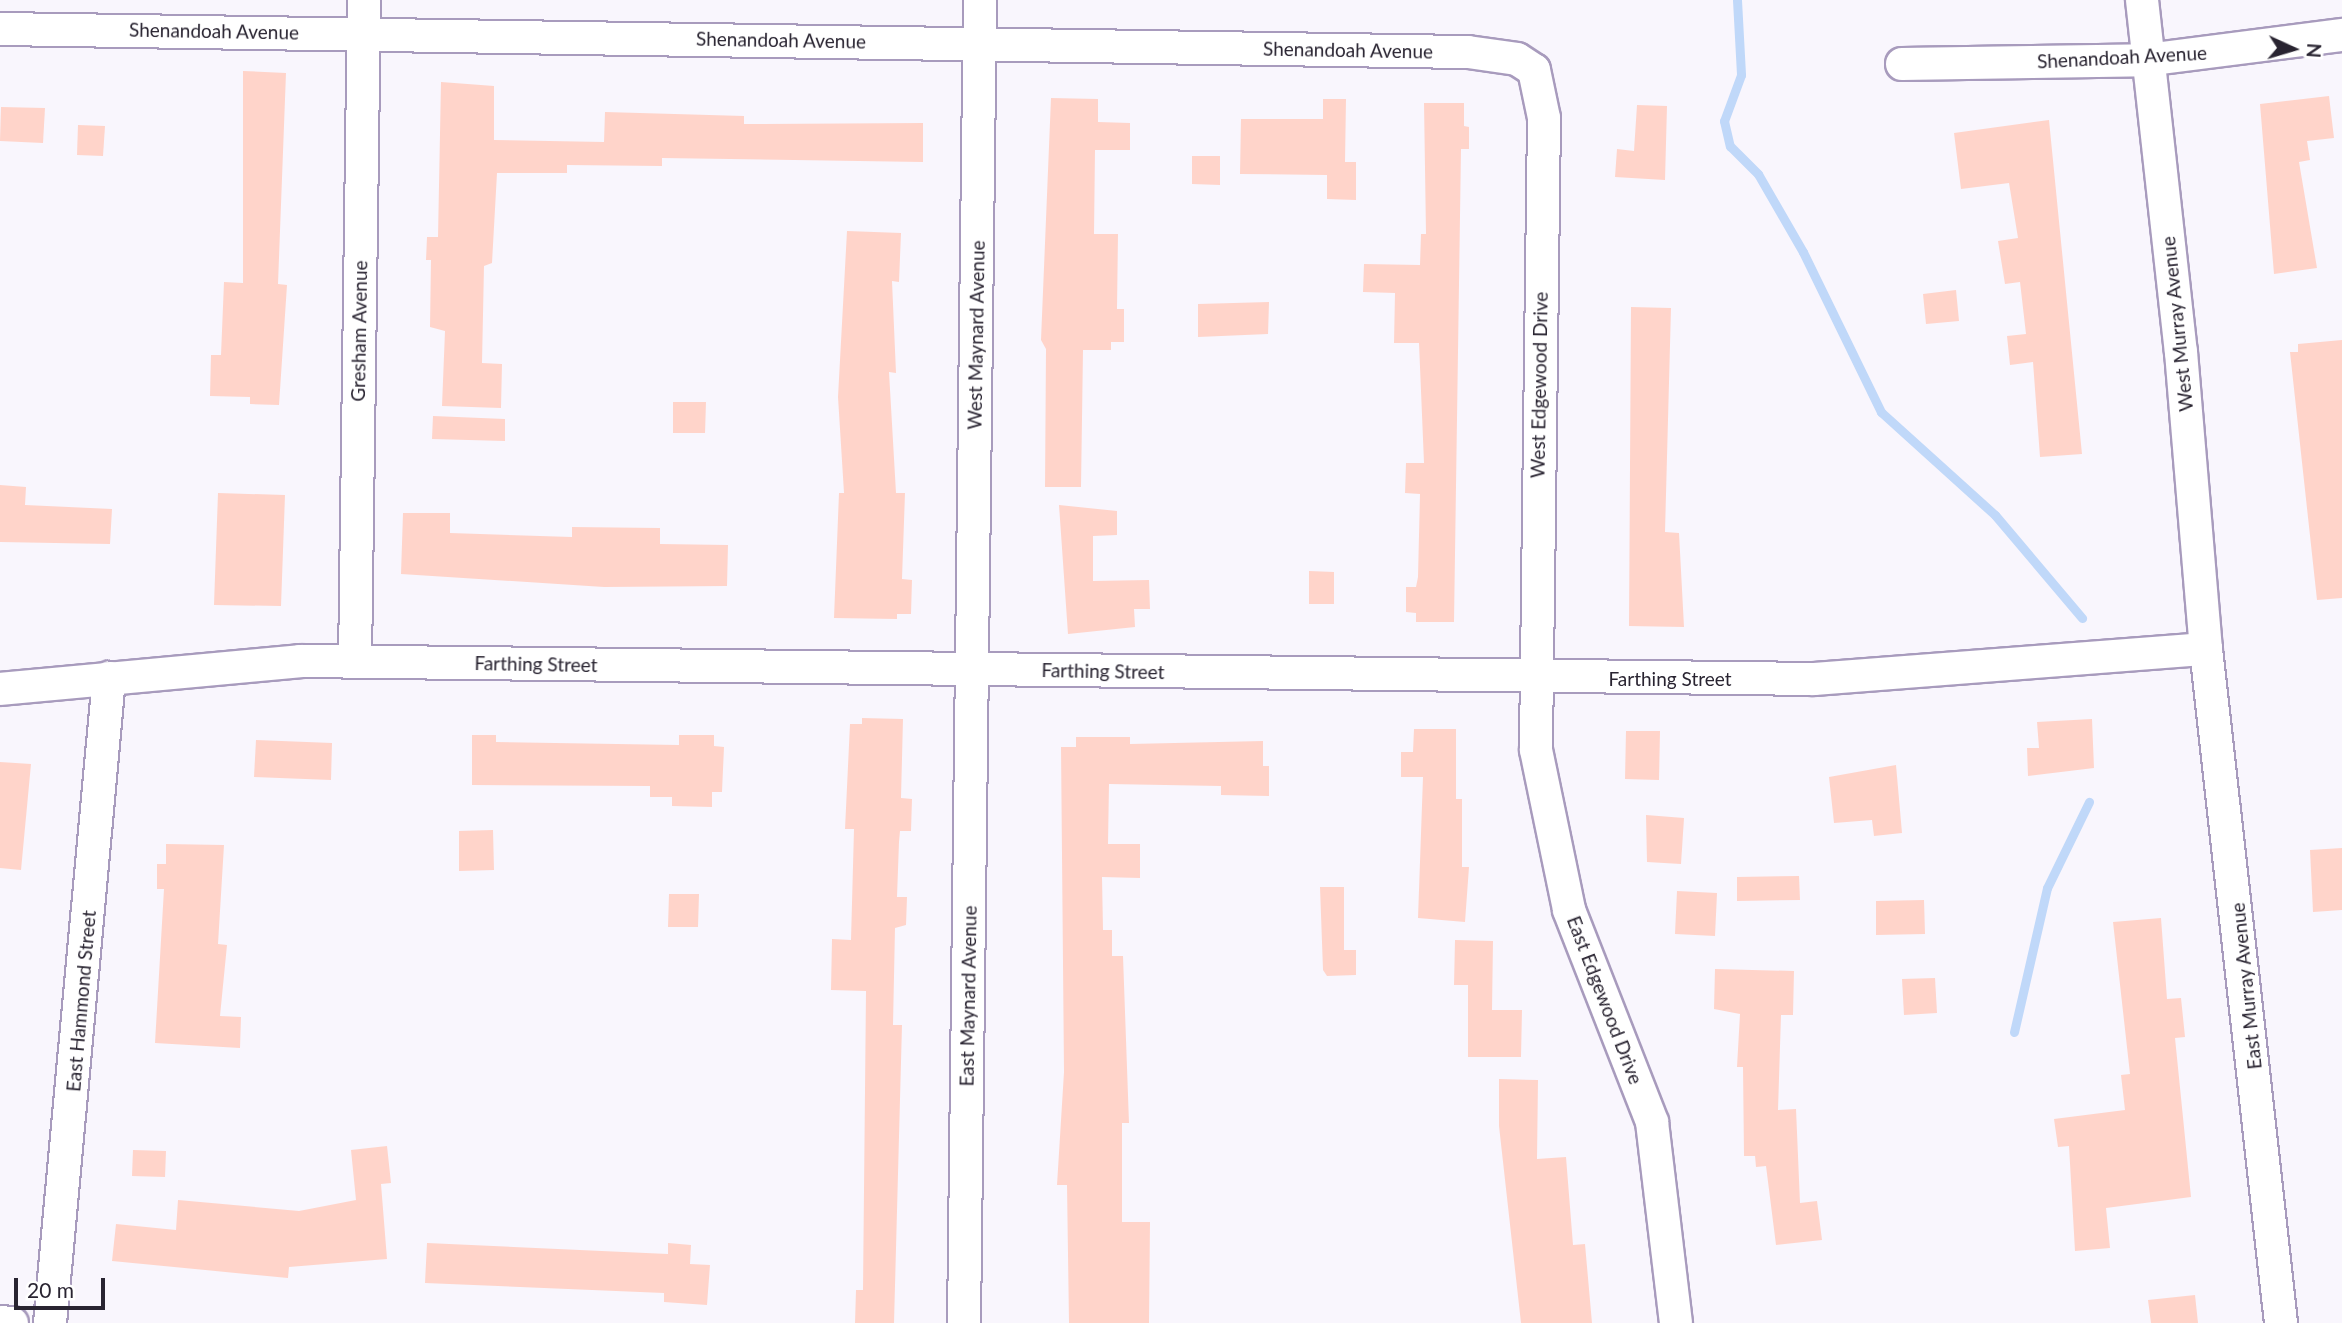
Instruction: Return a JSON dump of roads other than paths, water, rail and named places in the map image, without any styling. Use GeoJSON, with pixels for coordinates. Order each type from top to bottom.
{"type":"FeatureCollection","features":[{"type":"Feature","properties":{"kind":"street","name":"Gresham Avenue"},"geometry":{"type":"LineString","coordinates":[[355,662],[364,0]]}},
{"type":"Feature","properties":{"kind":"street","name":"West Maynard Avenue"},"geometry":{"type":"LineString","coordinates":[[973,669],[980,0]]}},
{"type":"Feature","properties":{"kind":"street","name":"West Murray Avenue"},"geometry":{"type":"LineString","coordinates":[[2142,0],[2181,352],[2206,649]]}},
{"type":"Feature","properties":{"kind":"street","name":"Shenandoah Avenue"},"geometry":{"type":"LineString","coordinates":[[0,29],[1468,52],[1517,59],[1534,70],[1542,93]]}},
{"type":"Feature","properties":{"kind":"street","name":"Shenandoah Avenue"},"geometry":{"type":"LineString","coordinates":[[1902,64],[2147,60],[2342,36]]}},
{"type":"Feature","properties":{"kind":"street","name":"West Edgewood Drive"},"geometry":{"type":"LineString","coordinates":[[1536,677],[1542,93]]}},
{"type":"Feature","properties":{"kind":"street","name":"Farthing Street"},"geometry":{"type":"LineString","coordinates":[[0,689],[300,661],[1814,679],[2206,649]]}},
{"type":"Feature","properties":{"kind":"street","name":"East Murray Avenue"},"geometry":{"type":"LineString","coordinates":[[2206,649],[2281,1323]]}},
{"type":"Feature","properties":{"kind":"street","name":"East Maynard Avenue"},"geometry":{"type":"LineString","coordinates":[[964,1323],[973,669]]}},
{"type":"Feature","properties":{"kind":"street","name":"East Edgewood Drive"},"geometry":{"type":"LineString","coordinates":[[1536,677],[1535,750],[1569,910],[1652,1122],[1676,1323]]}},
{"type":"Feature","properties":{"kind":"street","name":"East Hammond Street"},"geometry":{"type":"LineString","coordinates":[[50,1323],[109,678]]}},
{"type":"Feature","properties":{"kind":"street"},"geometry":{"type":"LineString","coordinates":[[0,1322],[12,1323]]}},
{"type":"Feature","properties":{"kind":"waterway"},"geometry":{"type":"LineString","coordinates":[[1737,0],[1741,75],[1724,121],[1730,146],[1758,174],[1803,252],[1881,412],[1995,515],[2082,618]]}},
{"type":"Feature","properties":{"kind":"waterway"},"geometry":{"type":"LineString","coordinates":[[2014,1032],[2047,888],[2089,802]]}}]}
